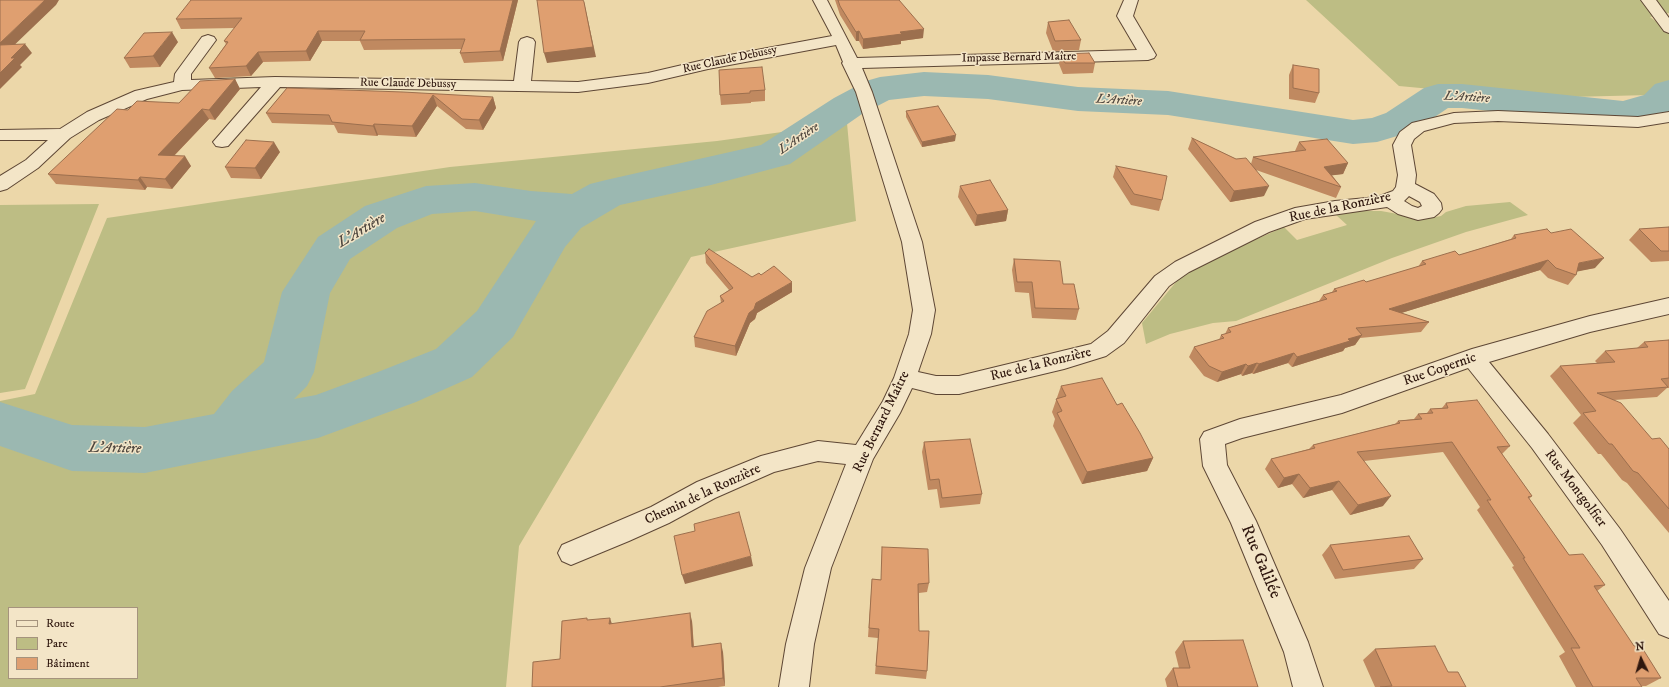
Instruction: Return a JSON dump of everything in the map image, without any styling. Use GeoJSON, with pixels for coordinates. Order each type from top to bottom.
{"type":"FeatureCollection","features":[{"type":"Feature","properties":{"kind":"street","name":"Rue Bernard Maître"},"geometry":{"type":"LineString","coordinates":[[794,687],[800,644],[818,568],[862,456],[892,406],[905,378],[920,334],[924,310],[912,242],[866,98],[841,39],[820,0]]}},
{"type":"Feature","properties":{"kind":"street","name":"Impasse Bernard Maître"},"geometry":{"type":"LineString","coordinates":[[850,63],[1148,55],[1125,16],[1131,0]]}},
{"type":"Feature","properties":{"kind":"street"},"geometry":{"type":"LineString","coordinates":[[1648,0],[1669,28]]}},
{"type":"Feature","properties":{"kind":"street","name":"Rue Claude Debussy"},"geometry":{"type":"LineString","coordinates":[[0,185],[32,164],[64,134],[93,116],[115,105],[141,95],[182,85],[275,82],[578,87],[624,81],[841,39]]}},
{"type":"Feature","properties":{"kind":"street"},"geometry":{"type":"LineString","coordinates":[[182,85],[183,74],[208,40]]}},
{"type":"Feature","properties":{"kind":"street"},"geometry":{"type":"LineString","coordinates":[[522,86],[527,42]]}},
{"type":"Feature","properties":{"kind":"street"},"geometry":{"type":"LineString","coordinates":[[222,142],[275,82]]}},
{"type":"Feature","properties":{"kind":"street","name":"Rue de la Ronzière"},"geometry":{"type":"LineString","coordinates":[[905,378],[936,386],[959,385],[1064,360],[1098,350],[1116,337],[1162,281],[1182,267],[1262,227],[1302,213],[1335,207],[1377,203],[1397,194],[1407,175],[1402,145],[1406,136],[1418,127],[1454,118],[1498,116],[1638,122],[1669,117]]}},
{"type":"Feature","properties":{"kind":"street"},"geometry":{"type":"LineString","coordinates":[[0,135],[64,134]]}},
{"type":"Feature","properties":{"kind":"street","name":"Rue Copernic"},"geometry":{"type":"LineString","coordinates":[[1212,439],[1240,429],[1342,404],[1472,358],[1590,324],[1669,306]]}},
{"type":"Feature","properties":{"kind":"street","name":"Rue Montgolfier"},"geometry":{"type":"LineString","coordinates":[[1472,358],[1531,430],[1611,538],[1669,625]]}},
{"type":"Feature","properties":{"kind":"street","name":"Rue Galilée"},"geometry":{"type":"LineString","coordinates":[[1212,439],[1215,466],[1243,521],[1298,652],[1308,687]]}},
{"type":"Feature","properties":{"kind":"street","name":"Chemin de la Ronzière"},"geometry":{"type":"LineString","coordinates":[[571,553],[627,530],[660,515],[706,490],[770,463],[818,451],[862,456]]}},
{"type":"Feature","properties":{"kind":"green space"},"geometry":{"type":"Polygon","coordinates":[[[1306,0],[1669,0],[1669,13],[1650,17],[1669,31],[1669,87],[1650,95],[1528,98],[1399,86],[1306,0]]]}},
{"type":"Feature","properties":{"kind":"green space"},"geometry":{"type":"Polygon","coordinates":[[[847,123],[856,221],[691,257],[519,546],[506,687],[0,687],[0,401],[35,394],[107,218],[450,167],[717,141],[847,123]]]}},
{"type":"Feature","properties":{"kind":"green space"},"geometry":{"type":"Polygon","coordinates":[[[1510,202],[1528,215],[1466,232],[1392,258],[1236,321],[1213,323],[1170,334],[1146,344],[1142,323],[1181,276],[1232,250],[1284,227],[1297,240],[1347,225],[1335,214],[1359,211],[1381,211],[1426,219],[1441,216],[1446,212],[1466,206],[1510,202]]]}},
{"type":"Feature","properties":{"kind":"green space"},"geometry":{"type":"Polygon","coordinates":[[[99,204],[25,389],[0,393],[0,205],[99,204]]]}},
{"type":"Feature","properties":{"kind":"building"},"geometry":{"type":"Polygon","coordinates":[[[0,0],[45,0],[0,43],[0,0]]]}},
{"type":"Feature","properties":{"kind":"building"},"geometry":{"type":"Polygon","coordinates":[[[191,0],[513,0],[500,51],[460,53],[465,39],[360,40],[365,31],[318,31],[306,51],[258,52],[246,66],[209,68],[228,42],[224,41],[242,18],[176,19],[191,0]]]}},
{"type":"Feature","properties":{"kind":"building"},"geometry":{"type":"Polygon","coordinates":[[[537,0],[583,0],[593,47],[544,53],[537,0]]]}},
{"type":"Feature","properties":{"kind":"building"},"geometry":{"type":"Polygon","coordinates":[[[838,0],[899,0],[924,29],[900,32],[902,34],[863,39],[859,31],[856,32],[838,0]]]}},
{"type":"Feature","properties":{"kind":"building"},"geometry":{"type":"Polygon","coordinates":[[[1069,20],[1081,40],[1055,41],[1048,22],[1069,20]]]}},
{"type":"Feature","properties":{"kind":"building"},"geometry":{"type":"Polygon","coordinates":[[[172,32],[153,56],[124,58],[144,33],[172,32]]]}},
{"type":"Feature","properties":{"kind":"building"},"geometry":{"type":"Polygon","coordinates":[[[25,44],[11,58],[15,58],[0,73],[0,45],[25,44]]]}},
{"type":"Feature","properties":{"kind":"building"},"geometry":{"type":"Polygon","coordinates":[[[1089,53],[1095,63],[1065,63],[1061,54],[1089,53]]]}},
{"type":"Feature","properties":{"kind":"building"},"geometry":{"type":"Polygon","coordinates":[[[1293,65],[1319,69],[1319,93],[1293,88],[1293,65]]]}},
{"type":"Feature","properties":{"kind":"building"},"geometry":{"type":"Polygon","coordinates":[[[762,67],[765,90],[750,91],[750,93],[720,95],[719,70],[762,67]]]}},
{"type":"Feature","properties":{"kind":"building"},"geometry":{"type":"Polygon","coordinates":[[[235,79],[209,110],[202,109],[158,155],[185,156],[165,179],[140,177],[138,180],[48,174],[117,109],[128,110],[137,101],[179,103],[200,81],[235,79]]]}},
{"type":"Feature","properties":{"kind":"building"},"geometry":{"type":"Polygon","coordinates":[[[287,88],[493,97],[479,120],[462,119],[433,95],[412,126],[374,124],[373,126],[332,122],[329,115],[266,113],[287,88]]]}},
{"type":"Feature","properties":{"kind":"building"},"geometry":{"type":"Polygon","coordinates":[[[938,106],[956,135],[922,142],[906,111],[938,106]]]}},
{"type":"Feature","properties":{"kind":"building"},"geometry":{"type":"Polygon","coordinates":[[[1192,138],[1236,159],[1246,158],[1269,186],[1234,191],[1192,138]]]}},
{"type":"Feature","properties":{"kind":"building"},"geometry":{"type":"Polygon","coordinates":[[[1327,139],[1348,163],[1324,167],[1341,187],[1253,157],[1306,150],[1299,142],[1327,139]]]}},
{"type":"Feature","properties":{"kind":"building"},"geometry":{"type":"Polygon","coordinates":[[[246,140],[274,142],[255,168],[225,167],[246,140]]]}},
{"type":"Feature","properties":{"kind":"building"},"geometry":{"type":"Polygon","coordinates":[[[1116,166],[1167,176],[1162,200],[1134,194],[1116,166]]]}},
{"type":"Feature","properties":{"kind":"building"},"geometry":{"type":"Polygon","coordinates":[[[990,180],[1008,210],[977,215],[960,186],[990,180]]]}},
{"type":"Feature","properties":{"kind":"building"},"geometry":{"type":"Polygon","coordinates":[[[1669,227],[1669,251],[1661,251],[1639,229],[1669,227]]]}},
{"type":"Feature","properties":{"kind":"building"},"geometry":{"type":"Polygon","coordinates":[[[1547,229],[1551,233],[1571,229],[1604,258],[1579,263],[1576,275],[1556,268],[1548,260],[1389,309],[1429,322],[1356,328],[1362,335],[1348,339],[1350,341],[1297,357],[1294,353],[1259,364],[1257,363],[1248,366],[1246,364],[1222,372],[1209,366],[1194,347],[1224,338],[1221,335],[1231,332],[1228,328],[1327,299],[1323,295],[1337,291],[1334,289],[1364,280],[1366,282],[1426,264],[1422,261],[1455,251],[1459,255],[1516,238],[1514,235],[1547,229]]]}},
{"type":"Feature","properties":{"kind":"building"},"geometry":{"type":"Polygon","coordinates":[[[709,249],[752,277],[759,273],[761,275],[774,266],[792,282],[756,303],[754,309],[749,313],[735,346],[694,337],[707,311],[724,301],[720,296],[733,288],[705,253],[709,249]]]}},
{"type":"Feature","properties":{"kind":"building"},"geometry":{"type":"Polygon","coordinates":[[[1014,259],[1060,261],[1063,284],[1074,284],[1079,309],[1035,308],[1032,282],[1017,282],[1014,259]]]}},
{"type":"Feature","properties":{"kind":"building"},"geometry":{"type":"Polygon","coordinates":[[[1669,340],[1669,378],[1661,379],[1668,387],[1597,393],[1621,403],[1652,439],[1660,438],[1669,449],[1669,509],[1638,473],[1633,471],[1612,444],[1609,444],[1583,413],[1596,411],[1560,366],[1615,362],[1605,351],[1648,347],[1644,342],[1669,340]]]}},
{"type":"Feature","properties":{"kind":"building"},"geometry":{"type":"Polygon","coordinates":[[[1102,378],[1117,405],[1122,403],[1153,458],[1087,472],[1057,413],[1062,411],[1056,399],[1066,396],[1061,386],[1102,378]]]}},
{"type":"Feature","properties":{"kind":"building"},"geometry":{"type":"Polygon","coordinates":[[[1477,400],[1510,446],[1497,447],[1532,496],[1528,497],[1569,555],[1583,554],[1605,585],[1594,586],[1634,646],[1641,646],[1661,678],[1636,678],[1642,687],[1593,687],[1571,648],[1580,648],[1523,558],[1525,558],[1487,500],[1491,500],[1452,442],[1357,452],[1391,496],[1358,505],[1339,481],[1310,488],[1299,474],[1284,478],[1271,459],[1315,448],[1313,445],[1400,423],[1398,421],[1422,419],[1418,414],[1433,413],[1430,409],[1448,408],[1446,403],[1477,400]]]}},
{"type":"Feature","properties":{"kind":"building"},"geometry":{"type":"Polygon","coordinates":[[[970,439],[982,494],[942,498],[939,479],[930,480],[924,442],[970,439]]]}},
{"type":"Feature","properties":{"kind":"building"},"geometry":{"type":"Polygon","coordinates":[[[739,512],[751,556],[682,575],[674,536],[695,531],[694,524],[739,512]]]}},
{"type":"Feature","properties":{"kind":"building"},"geometry":{"type":"Polygon","coordinates":[[[1409,536],[1423,559],[1343,570],[1330,545],[1409,536]]]}},
{"type":"Feature","properties":{"kind":"building"},"geometry":{"type":"Polygon","coordinates":[[[882,547],[928,549],[929,583],[918,584],[919,631],[929,631],[927,671],[876,666],[879,629],[869,628],[872,579],[881,580],[882,547]]]}},
{"type":"Feature","properties":{"kind":"building"},"geometry":{"type":"Polygon","coordinates":[[[690,613],[692,647],[721,643],[723,678],[660,687],[532,687],[533,662],[560,659],[562,621],[587,618],[587,620],[610,618],[609,624],[690,613]]]}},
{"type":"Feature","properties":{"kind":"building"},"geometry":{"type":"Polygon","coordinates":[[[1243,640],[1258,687],[1178,687],[1173,668],[1190,668],[1183,641],[1243,640]]]}},
{"type":"Feature","properties":{"kind":"building"},"geometry":{"type":"Polygon","coordinates":[[[1435,646],[1448,672],[1458,672],[1466,687],[1380,687],[1392,686],[1375,649],[1435,646]]]}},
{"type":"Feature","properties":{"kind":"waterway","name":"L'Artière"},"geometry":{"type":"LineString","coordinates":[[0,424],[72,448],[145,450],[318,416],[397,387],[454,363],[495,324],[548,237],[565,217],[606,194],[775,155],[848,106],[880,89],[924,84],[988,87],[1078,99],[1168,103],[1353,132],[1377,130],[1400,122],[1438,96],[1462,96],[1625,113],[1658,103],[1669,92]]}},
{"type":"Feature","properties":{"kind":"waterway","name":"L'Artière"},"geometry":{"type":"LineString","coordinates":[[232,432],[251,406],[288,372],[306,292],[334,248],[381,217],[426,200],[475,197],[531,206],[579,209]]}}]}
